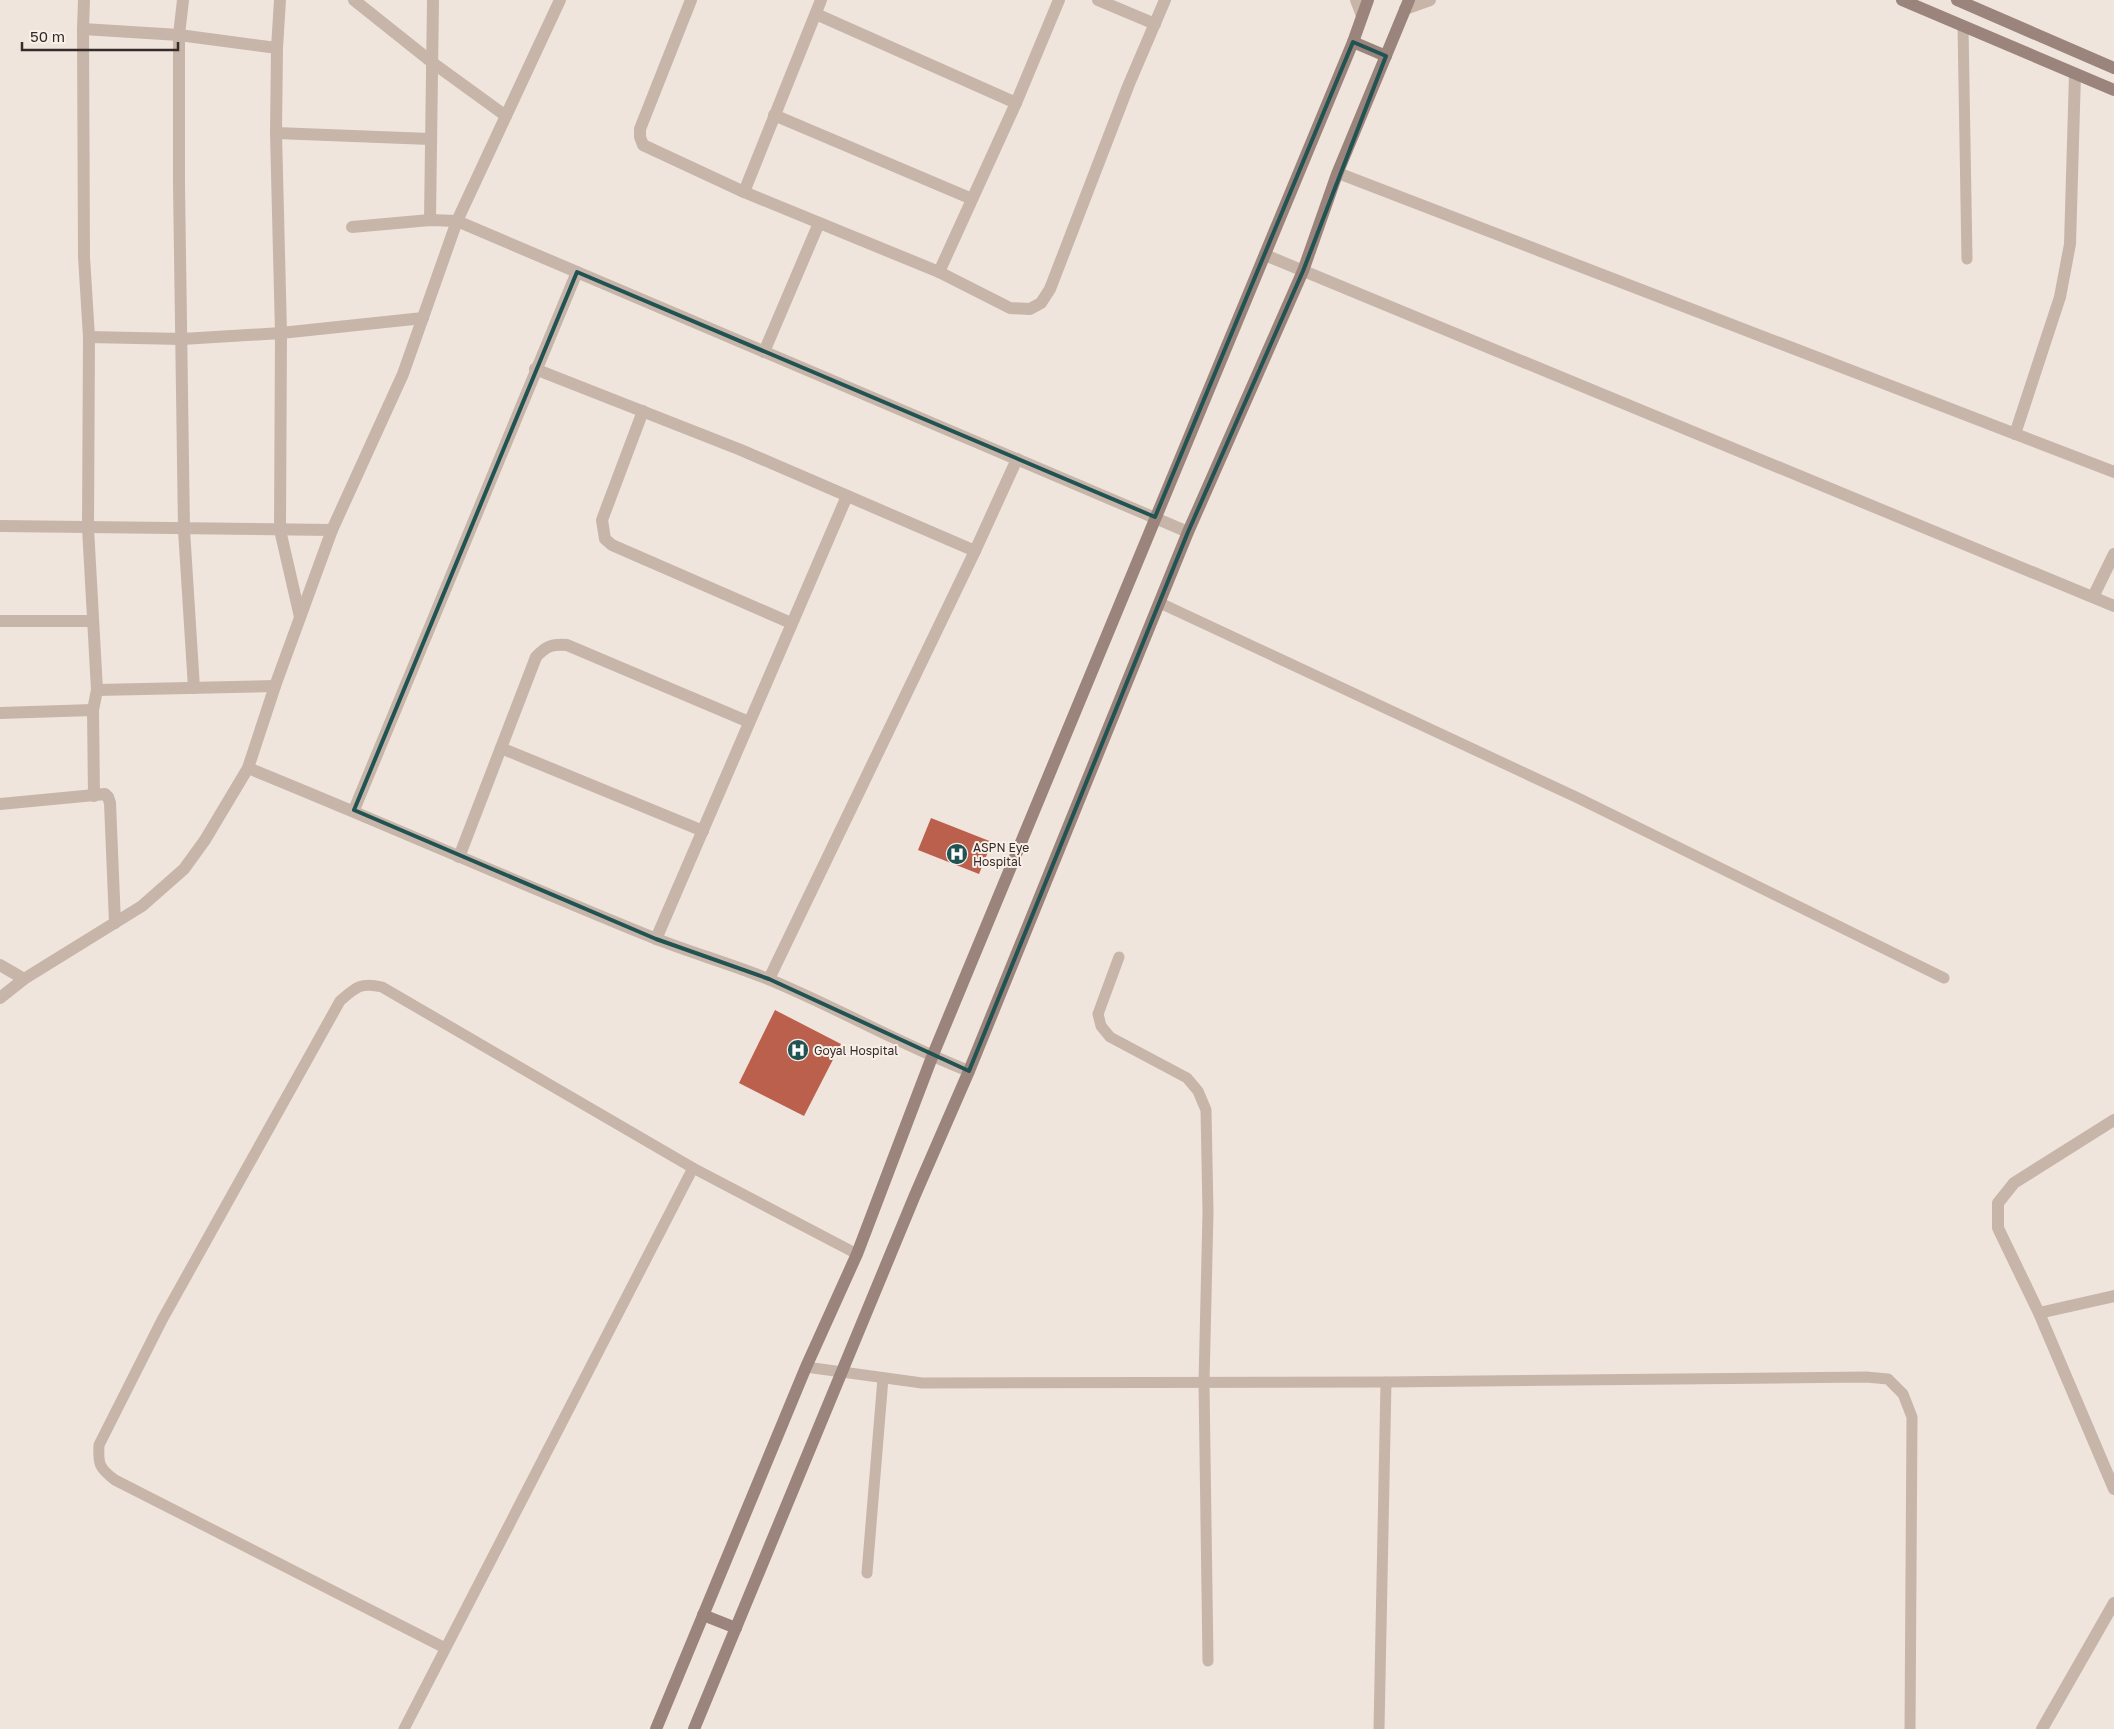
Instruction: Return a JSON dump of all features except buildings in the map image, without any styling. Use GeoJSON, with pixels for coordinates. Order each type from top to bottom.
{"type":"FeatureCollection","features":[{"type":"Feature","properties":{"kind":"main road"},"geometry":{"type":"LineString","coordinates":[[656,1729],[806,1367],[857,1254],[932,1057],[1353,42],[1368,0]]}},
{"type":"Feature","properties":{"kind":"main road"},"geometry":{"type":"LineString","coordinates":[[1902,0],[2114,90]]}},
{"type":"Feature","properties":{"kind":"main road"},"geometry":{"type":"LineString","coordinates":[[1957,0],[2114,68]]}},
{"type":"Feature","properties":{"kind":"main road"},"geometry":{"type":"LineString","coordinates":[[694,1729],[968,1071],[1188,532],[1303,271],[1338,173],[1407,5]]}},
{"type":"Feature","properties":{"kind":"main road"},"geometry":{"type":"LineString","coordinates":[[1353,42],[1386,56]]}},
{"type":"Feature","properties":{"kind":"main road"},"geometry":{"type":"LineString","coordinates":[[703,1616],[736,1628]]}},
{"type":"Feature","properties":{"kind":"street"},"geometry":{"type":"LineString","coordinates":[[84,0],[84,257],[89,337],[88,528],[97,690],[93,710],[94,796]]}},
{"type":"Feature","properties":{"kind":"street"},"geometry":{"type":"LineString","coordinates":[[183,0],[179,35],[179,185],[184,530],[194,688]]}},
{"type":"Feature","properties":{"kind":"street"},"geometry":{"type":"LineString","coordinates":[[280,0],[277,48],[276,133],[281,333],[280,530],[300,617]]}},
{"type":"Feature","properties":{"kind":"street"},"geometry":{"type":"LineString","coordinates":[[354,0],[433,63],[506,116]]}},
{"type":"Feature","properties":{"kind":"street"},"geometry":{"type":"LineString","coordinates":[[430,220],[433,0]]}},
{"type":"Feature","properties":{"kind":"street"},"geometry":{"type":"LineString","coordinates":[[0,998],[24,979],[142,906],[184,869],[248,768],[275,686],[332,530],[403,374],[458,222],[560,0]]}},
{"type":"Feature","properties":{"kind":"street"},"geometry":{"type":"LineString","coordinates":[[691,0],[640,129],[643,145],[744,192],[939,272],[1010,308],[1030,309],[1041,303],[1050,289],[1129,84],[1165,0]]}},
{"type":"Feature","properties":{"kind":"street"},"geometry":{"type":"LineString","coordinates":[[744,192],[821,0]]}},
{"type":"Feature","properties":{"kind":"street"},"geometry":{"type":"LineString","coordinates":[[939,272],[1016,103],[1060,0]]}},
{"type":"Feature","properties":{"kind":"street"},"geometry":{"type":"LineString","coordinates":[[1098,0],[1155,24]]}},
{"type":"Feature","properties":{"kind":"street"},"geometry":{"type":"LineString","coordinates":[[1356,0],[1362,16]]}},
{"type":"Feature","properties":{"kind":"street"},"geometry":{"type":"LineString","coordinates":[[1407,5],[1430,0]]}},
{"type":"Feature","properties":{"kind":"street"},"geometry":{"type":"LineString","coordinates":[[816,14],[1016,103]]}},
{"type":"Feature","properties":{"kind":"street"},"geometry":{"type":"LineString","coordinates":[[83,29],[179,35],[277,48]]}},
{"type":"Feature","properties":{"kind":"street"},"geometry":{"type":"LineString","coordinates":[[2015,434],[2060,297],[2070,244],[2075,74]]}},
{"type":"Feature","properties":{"kind":"street"},"geometry":{"type":"LineString","coordinates":[[774,115],[972,199]]}},
{"type":"Feature","properties":{"kind":"street"},"geometry":{"type":"LineString","coordinates":[[276,133],[430,138]]}},
{"type":"Feature","properties":{"kind":"street"},"geometry":{"type":"LineString","coordinates":[[1338,173],[2114,472]]}},
{"type":"Feature","properties":{"kind":"street"},"geometry":{"type":"LineString","coordinates":[[352,227],[430,220],[458,222],[1188,532]]}},
{"type":"Feature","properties":{"kind":"street"},"geometry":{"type":"LineString","coordinates":[[764,352],[819,222]]}},
{"type":"Feature","properties":{"kind":"street"},"geometry":{"type":"LineString","coordinates":[[1265,255],[2114,606]]}},
{"type":"Feature","properties":{"kind":"street"},"geometry":{"type":"LineString","coordinates":[[354,810],[535,369],[577,272]]}},
{"type":"Feature","properties":{"kind":"street"},"geometry":{"type":"LineString","coordinates":[[89,337],[182,339],[281,333],[424,318]]}},
{"type":"Feature","properties":{"kind":"street"},"geometry":{"type":"LineString","coordinates":[[535,369],[741,450],[975,551]]}},
{"type":"Feature","properties":{"kind":"street"},"geometry":{"type":"LineString","coordinates":[[643,411],[602,520],[605,540],[621,549],[791,623]]}},
{"type":"Feature","properties":{"kind":"street"},"geometry":{"type":"LineString","coordinates":[[769,980],[975,551],[1017,459]]}},
{"type":"Feature","properties":{"kind":"street"},"geometry":{"type":"LineString","coordinates":[[656,939],[847,496]]}},
{"type":"Feature","properties":{"kind":"street"},"geometry":{"type":"LineString","coordinates":[[0,526],[184,530],[332,530]]}},
{"type":"Feature","properties":{"kind":"street"},"geometry":{"type":"LineString","coordinates":[[2093,597],[2114,554]]}},
{"type":"Feature","properties":{"kind":"street"},"geometry":{"type":"LineString","coordinates":[[0,621],[92,621]]}},
{"type":"Feature","properties":{"kind":"street"},"geometry":{"type":"LineString","coordinates":[[459,857],[536,657],[544,648],[552,644],[567,645],[749,722]]}},
{"type":"Feature","properties":{"kind":"street"},"geometry":{"type":"LineString","coordinates":[[97,690],[275,686]]}},
{"type":"Feature","properties":{"kind":"street"},"geometry":{"type":"LineString","coordinates":[[0,713],[93,710]]}},
{"type":"Feature","properties":{"kind":"street"},"geometry":{"type":"LineString","coordinates":[[501,748],[703,831]]}},
{"type":"Feature","properties":{"kind":"street"},"geometry":{"type":"LineString","coordinates":[[248,768],[354,810],[459,857],[656,939],[769,980],[932,1057],[968,1071]]}},
{"type":"Feature","properties":{"kind":"street"},"geometry":{"type":"LineString","coordinates":[[0,804],[104,794],[108,797],[110,802],[115,922]]}},
{"type":"Feature","properties":{"kind":"street"},"geometry":{"type":"LineString","coordinates":[[0,965],[24,979]]}},
{"type":"Feature","properties":{"kind":"street"},"geometry":{"type":"LineString","coordinates":[[2114,1120],[2014,1183],[1998,1203],[1998,1228],[2039,1313],[2114,1490]]}},
{"type":"Feature","properties":{"kind":"street"},"geometry":{"type":"LineString","coordinates":[[2039,1313],[2114,1296]]}},
{"type":"Feature","properties":{"kind":"street"},"geometry":{"type":"LineString","coordinates":[[2042,1729],[2114,1603]]}},
{"type":"Feature","properties":{"kind":"lane"},"geometry":{"type":"LineString","coordinates":[[1963,26],[1967,259]]}},
{"type":"Feature","properties":{"kind":"lane"},"geometry":{"type":"LineString","coordinates":[[1160,603],[1578,798],[1944,978]]}},
{"type":"Feature","properties":{"kind":"lane"},"geometry":{"type":"LineString","coordinates":[[1119,957],[1098,1014],[1101,1026],[1110,1037],[1187,1078],[1198,1091],[1206,1110],[1208,1212],[1204,1383],[1208,1661]]}},
{"type":"Feature","properties":{"kind":"lane"},"geometry":{"type":"LineString","coordinates":[[445,1648],[114,1480],[102,1470],[98,1458],[99,1444],[162,1320],[340,1001],[355,988],[368,984],[382,986],[693,1168],[857,1254]]}},
{"type":"Feature","properties":{"kind":"lane"},"geometry":{"type":"LineString","coordinates":[[404,1729],[693,1168]]}},
{"type":"Feature","properties":{"kind":"lane"},"geometry":{"type":"LineString","coordinates":[[806,1367],[922,1383],[1386,1382],[1801,1376],[1888,1379],[1903,1394],[1912,1417],[1910,1729]]}},
{"type":"Feature","properties":{"kind":"lane"},"geometry":{"type":"LineString","coordinates":[[867,1573],[883,1378]]}},
{"type":"Feature","properties":{"kind":"lane"},"geometry":{"type":"LineString","coordinates":[[1379,1729],[1386,1382]]}},
{"type":"Feature","properties":{"kind":"highlighted area"},"geometry":{"type":"Polygon","coordinates":[[[1353,42],[1386,56],[1303,271],[1188,532],[969,1071],[769,979],[656,939],[354,810],[577,272],[1155,517],[1353,42]]]}},
{"type":"Feature","properties":{"kind":"place","name":"ASPN Eye Hospital"},"geometry":{"type":"Point","coordinates":[957,854]}},
{"type":"Feature","properties":{"kind":"place","name":"Goyal Hospital"},"geometry":{"type":"Point","coordinates":[798,1050]}}]}
